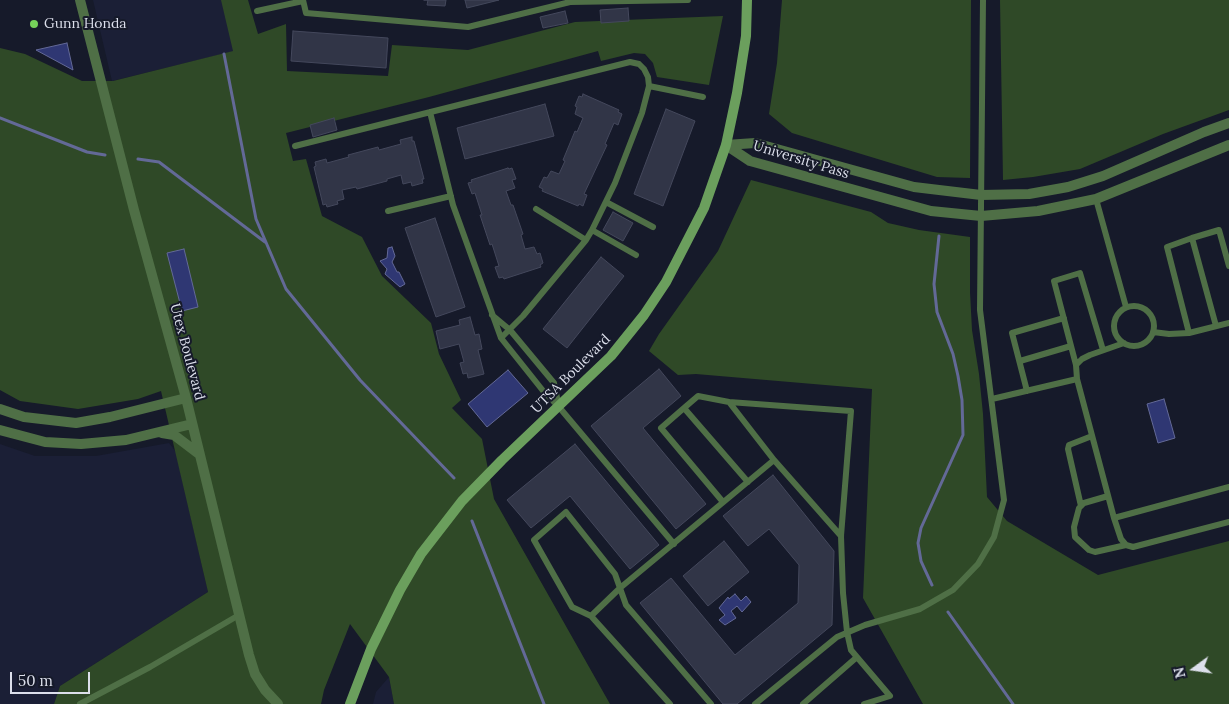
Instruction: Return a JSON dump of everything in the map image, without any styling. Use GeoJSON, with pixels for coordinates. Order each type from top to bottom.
{"type":"FeatureCollection","features":[{"type":"Feature","properties":{"kind":"main road","name":"UTSA Boulevard"},"geometry":{"type":"LineString","coordinates":[[350,704],[371,649],[400,590],[421,554],[462,501],[611,356],[644,315],[666,282],[704,208],[726,145],[738,93],[746,36],[747,0]]}},
{"type":"Feature","properties":{"kind":"street","name":"Utex Boulevard"},"geometry":{"type":"LineString","coordinates":[[80,0],[134,210],[186,398],[249,655],[255,674],[265,690],[278,704]]}},
{"type":"Feature","properties":{"kind":"street","name":"University Pass"},"geometry":{"type":"LineString","coordinates":[[726,145],[755,143],[914,187],[982,195],[1029,194],[1068,187],[1103,176],[1229,123]]}},
{"type":"Feature","properties":{"kind":"street","name":"University Pass"},"geometry":{"type":"LineString","coordinates":[[726,145],[750,161],[931,212],[981,216],[1038,211],[1096,199],[1229,145]]}},
{"type":"Feature","properties":{"kind":"street"},"geometry":{"type":"LineString","coordinates":[[0,409],[24,417],[76,423],[110,418],[186,398]]}},
{"type":"Feature","properties":{"kind":"street"},"geometry":{"type":"LineString","coordinates":[[0,430],[45,442],[81,444],[126,440],[192,424]]}},
{"type":"Feature","properties":{"kind":"street"},"geometry":{"type":"LineString","coordinates":[[154,433],[174,435],[200,454]]}},
{"type":"Feature","properties":{"kind":"lane"},"geometry":{"type":"LineString","coordinates":[[258,11],[303,0],[306,13],[468,27],[570,2],[688,0]]}},
{"type":"Feature","properties":{"kind":"lane"},"geometry":{"type":"LineString","coordinates":[[755,704],[837,637],[920,608],[953,590],[978,564],[994,537],[1004,500],[980,310],[983,0]]}},
{"type":"Feature","properties":{"kind":"lane"},"geometry":{"type":"LineString","coordinates":[[295,146],[630,62],[639,64],[648,77],[649,86],[642,113],[615,183],[592,230],[586,240],[523,316],[501,338]]}},
{"type":"Feature","properties":{"kind":"lane"},"geometry":{"type":"LineString","coordinates":[[649,86],[703,97]]}},
{"type":"Feature","properties":{"kind":"lane"},"geometry":{"type":"LineString","coordinates":[[430,112],[451,196],[501,338],[544,392],[559,407],[674,544]]}},
{"type":"Feature","properties":{"kind":"lane"},"geometry":{"type":"LineString","coordinates":[[388,212],[451,196]]}},
{"type":"Feature","properties":{"kind":"lane"},"geometry":{"type":"LineString","coordinates":[[1096,199],[1126,307]]}},
{"type":"Feature","properties":{"kind":"lane"},"geometry":{"type":"LineString","coordinates":[[606,202],[653,227]]}},
{"type":"Feature","properties":{"kind":"lane"},"geometry":{"type":"LineString","coordinates":[[536,209],[586,240]]}},
{"type":"Feature","properties":{"kind":"lane"},"geometry":{"type":"LineString","coordinates":[[592,230],[636,255]]}},
{"type":"Feature","properties":{"kind":"lane"},"geometry":{"type":"LineString","coordinates":[[1189,333],[1168,247],[1219,230],[1229,266]]}},
{"type":"Feature","properties":{"kind":"lane"},"geometry":{"type":"LineString","coordinates":[[1192,238],[1216,326]]}},
{"type":"Feature","properties":{"kind":"lane"},"geometry":{"type":"LineString","coordinates":[[1103,350],[1080,273],[1054,281],[1092,436],[1121,539],[1126,544],[1133,546],[1229,522]]}},
{"type":"Feature","properties":{"kind":"lane"},"geometry":{"type":"LineString","coordinates":[[1133,306],[1146,309],[1154,321],[1153,332],[1148,340],[1142,344],[1130,346],[1124,343],[1116,334],[1114,321],[1120,311],[1126,307],[1133,306]]}},
{"type":"Feature","properties":{"kind":"lane"},"geometry":{"type":"LineString","coordinates":[[491,314],[510,330],[554,383],[559,407]]}},
{"type":"Feature","properties":{"kind":"lane"},"geometry":{"type":"LineString","coordinates":[[1027,391],[1012,334],[1064,318]]}},
{"type":"Feature","properties":{"kind":"lane"},"geometry":{"type":"LineString","coordinates":[[1153,332],[1169,334],[1189,333],[1229,323]]}},
{"type":"Feature","properties":{"kind":"lane"},"geometry":{"type":"LineString","coordinates":[[1076,365],[1082,358],[1124,343]]}},
{"type":"Feature","properties":{"kind":"lane"},"geometry":{"type":"LineString","coordinates":[[1020,361],[1071,346]]}},
{"type":"Feature","properties":{"kind":"lane"},"geometry":{"type":"LineString","coordinates":[[992,399],[1077,378]]}},
{"type":"Feature","properties":{"kind":"lane"},"geometry":{"type":"LineString","coordinates":[[723,502],[661,428],[698,396],[729,402],[850,410],[842,536],[843,593],[847,632],[851,650],[890,696],[864,704]]}},
{"type":"Feature","properties":{"kind":"lane"},"geometry":{"type":"LineString","coordinates":[[729,402],[774,460],[842,536]]}},
{"type":"Feature","properties":{"kind":"lane"},"geometry":{"type":"LineString","coordinates":[[684,408],[748,482]]}},
{"type":"Feature","properties":{"kind":"lane"},"geometry":{"type":"LineString","coordinates":[[1081,506],[1068,449],[1069,445],[1092,436]]}},
{"type":"Feature","properties":{"kind":"lane"},"geometry":{"type":"LineString","coordinates":[[591,616],[620,588],[774,460]]}},
{"type":"Feature","properties":{"kind":"lane"},"geometry":{"type":"LineString","coordinates":[[1114,518],[1229,487]]}},
{"type":"Feature","properties":{"kind":"lane"},"geometry":{"type":"LineString","coordinates":[[1108,496],[1084,503],[1081,506],[1075,517],[1075,537],[1089,550],[1096,552],[1126,544]]}},
{"type":"Feature","properties":{"kind":"lane"},"geometry":{"type":"LineString","coordinates":[[670,704],[591,616],[572,607],[534,540],[566,512],[615,574],[626,604],[711,704]]}},
{"type":"Feature","properties":{"kind":"lane"},"geometry":{"type":"LineString","coordinates":[[80,704],[150,667],[239,614]]}},
{"type":"Feature","properties":{"kind":"lane"},"geometry":{"type":"LineString","coordinates":[[803,704],[857,656]]}},
{"type":"Feature","properties":{"kind":"shaded area"},"geometry":{"type":"Polygon","coordinates":[[[93,0],[230,0],[243,49],[112,81],[93,0]]]}},
{"type":"Feature","properties":{"kind":"shaded area"},"geometry":{"type":"Polygon","coordinates":[[[169,443],[176,452],[208,592],[60,686],[54,704],[0,704],[0,444],[35,456],[96,456],[169,443]]]}},
{"type":"Feature","properties":{"kind":"shaded area"},"geometry":{"type":"Polygon","coordinates":[[[389,677],[394,704],[373,704],[376,692],[389,677]]]}},
{"type":"Feature","properties":{"kind":"green space"},"geometry":{"type":"Polygon","coordinates":[[[221,0],[248,0],[258,34],[286,24],[287,71],[388,76],[392,45],[468,50],[575,22],[723,16],[709,85],[657,77],[653,63],[645,54],[634,53],[601,61],[598,51],[429,97],[286,133],[293,161],[306,159],[322,216],[362,237],[382,276],[431,323],[439,354],[461,400],[452,408],[482,439],[494,499],[610,704],[394,704],[389,677],[350,624],[324,690],[321,704],[54,704],[60,686],[208,592],[161,391],[138,399],[78,409],[20,401],[0,390],[0,48],[25,54],[82,81],[113,81],[233,51],[221,0]]]}},
{"type":"Feature","properties":{"kind":"green space"},"geometry":{"type":"Polygon","coordinates":[[[782,0],[971,0],[970,178],[937,177],[792,133],[769,114],[777,63],[782,0]]]}},
{"type":"Feature","properties":{"kind":"green space"},"geometry":{"type":"Polygon","coordinates":[[[1000,0],[1229,0],[1229,110],[1163,134],[1080,169],[1003,180],[1000,0]]]}},
{"type":"Feature","properties":{"kind":"green space"},"geometry":{"type":"Polygon","coordinates":[[[751,180],[871,212],[888,223],[919,230],[970,237],[972,330],[983,414],[987,497],[1007,521],[1098,575],[1229,541],[1229,704],[923,704],[863,598],[872,389],[696,374],[678,375],[649,351],[718,251],[751,180]]]}},
{"type":"Feature","properties":{"kind":"water"},"geometry":{"type":"Polygon","coordinates":[[[67,43],[73,70],[36,50],[67,43]]]}},
{"type":"Feature","properties":{"kind":"water"},"geometry":{"type":"Polygon","coordinates":[[[392,247],[395,256],[392,262],[405,284],[400,287],[385,274],[387,269],[380,261],[387,258],[388,248],[392,247]]]}},
{"type":"Feature","properties":{"kind":"water"},"geometry":{"type":"Polygon","coordinates":[[[184,249],[198,307],[182,311],[167,253],[184,249]]]}},
{"type":"Feature","properties":{"kind":"water"},"geometry":{"type":"Polygon","coordinates":[[[508,370],[528,393],[487,427],[468,404],[508,370]]]}},
{"type":"Feature","properties":{"kind":"water"},"geometry":{"type":"Polygon","coordinates":[[[1164,399],[1175,438],[1158,443],[1147,404],[1164,399]]]}},
{"type":"Feature","properties":{"kind":"water"},"geometry":{"type":"Polygon","coordinates":[[[735,594],[741,601],[746,596],[751,602],[742,612],[737,606],[731,611],[736,618],[725,625],[719,620],[725,615],[719,608],[728,597],[729,599],[735,594]]]}},
{"type":"Feature","properties":{"kind":"building"},"geometry":{"type":"Polygon","coordinates":[[[428,0],[446,0],[445,6],[427,5],[428,0]]]}},
{"type":"Feature","properties":{"kind":"building"},"geometry":{"type":"Polygon","coordinates":[[[465,0],[499,0],[467,8],[465,0]]]}},
{"type":"Feature","properties":{"kind":"building"},"geometry":{"type":"Polygon","coordinates":[[[628,8],[629,21],[601,23],[600,10],[628,8]]]}},
{"type":"Feature","properties":{"kind":"building"},"geometry":{"type":"Polygon","coordinates":[[[565,11],[568,23],[543,28],[540,17],[565,11]]]}},
{"type":"Feature","properties":{"kind":"building"},"geometry":{"type":"Polygon","coordinates":[[[293,31],[388,38],[386,68],[291,61],[293,31]]]}},
{"type":"Feature","properties":{"kind":"building"},"geometry":{"type":"Polygon","coordinates":[[[583,94],[619,110],[618,112],[622,114],[618,125],[614,123],[605,144],[607,145],[584,194],[587,195],[583,206],[579,204],[578,206],[542,191],[543,189],[539,187],[544,177],[547,178],[551,171],[559,174],[575,131],[577,132],[583,118],[575,114],[577,107],[575,106],[579,96],[582,97],[583,94]]]}},
{"type":"Feature","properties":{"kind":"building"},"geometry":{"type":"Polygon","coordinates":[[[545,104],[554,136],[465,159],[457,128],[545,104]]]}},
{"type":"Feature","properties":{"kind":"building"},"geometry":{"type":"Polygon","coordinates":[[[666,109],[695,121],[663,206],[634,194],[666,109]]]}},
{"type":"Feature","properties":{"kind":"building"},"geometry":{"type":"Polygon","coordinates":[[[334,118],[337,130],[313,137],[310,125],[334,118]]]}},
{"type":"Feature","properties":{"kind":"building"},"geometry":{"type":"Polygon","coordinates":[[[412,137],[424,179],[422,179],[423,183],[412,186],[411,182],[403,184],[401,175],[357,189],[356,187],[342,190],[344,199],[337,201],[338,204],[327,207],[326,204],[323,205],[314,167],[316,166],[315,162],[326,159],[327,163],[378,147],[379,150],[401,144],[400,140],[412,137]]]}},
{"type":"Feature","properties":{"kind":"building"},"geometry":{"type":"Polygon","coordinates":[[[512,168],[516,179],[512,180],[515,188],[506,191],[523,234],[521,235],[525,249],[534,247],[537,254],[540,253],[543,263],[540,265],[541,267],[504,279],[503,277],[499,278],[495,267],[499,266],[492,244],[490,245],[475,193],[472,194],[468,183],[472,182],[471,180],[512,168]]]}},
{"type":"Feature","properties":{"kind":"building"},"geometry":{"type":"Polygon","coordinates":[[[613,212],[633,223],[623,241],[603,230],[613,212]]]}},
{"type":"Feature","properties":{"kind":"building"},"geometry":{"type":"Polygon","coordinates":[[[435,218],[465,307],[436,317],[405,228],[435,218]]]}},
{"type":"Feature","properties":{"kind":"building"},"geometry":{"type":"Polygon","coordinates":[[[601,257],[624,276],[567,348],[543,329],[601,257]]]}},
{"type":"Feature","properties":{"kind":"building"},"geometry":{"type":"Polygon","coordinates":[[[470,317],[475,335],[479,334],[482,349],[478,350],[484,374],[468,378],[467,373],[463,374],[460,363],[464,362],[459,344],[440,349],[436,331],[460,325],[459,320],[470,317]]]}},
{"type":"Feature","properties":{"kind":"building"},"geometry":{"type":"Polygon","coordinates":[[[659,369],[681,396],[643,428],[706,504],[676,529],[591,426],[659,369]]]}},
{"type":"Feature","properties":{"kind":"building"},"geometry":{"type":"Polygon","coordinates":[[[575,444],[659,545],[630,569],[570,496],[531,528],[507,500],[575,444]]]}},
{"type":"Feature","properties":{"kind":"building"},"geometry":{"type":"Polygon","coordinates":[[[773,475],[834,551],[832,625],[737,704],[723,704],[640,603],[671,578],[735,655],[798,603],[799,565],[769,529],[748,546],[723,516],[773,475]]]}},
{"type":"Feature","properties":{"kind":"building"},"geometry":{"type":"Polygon","coordinates":[[[724,541],[749,572],[708,606],[683,576],[724,541]]]}},
{"type":"Feature","properties":{"kind":"waterway"},"geometry":{"type":"LineString","coordinates":[[224,54],[256,219],[286,289],[360,380],[454,478]]}},
{"type":"Feature","properties":{"kind":"waterway"},"geometry":{"type":"LineString","coordinates":[[0,118],[87,152],[105,155]]}},
{"type":"Feature","properties":{"kind":"waterway"},"geometry":{"type":"LineString","coordinates":[[138,159],[159,162],[265,242]]}},
{"type":"Feature","properties":{"kind":"waterway"},"geometry":{"type":"LineString","coordinates":[[932,585],[921,561],[918,543],[921,528],[963,435],[962,400],[958,376],[953,354],[937,312],[934,284],[939,236]]}},
{"type":"Feature","properties":{"kind":"waterway"},"geometry":{"type":"LineString","coordinates":[[472,521],[544,704]]}},
{"type":"Feature","properties":{"kind":"waterway"},"geometry":{"type":"LineString","coordinates":[[948,612],[1013,704]]}},
{"type":"Feature","properties":{"kind":"place","name":"Gunn Honda"},"geometry":{"type":"Point","coordinates":[34,24]}}]}
